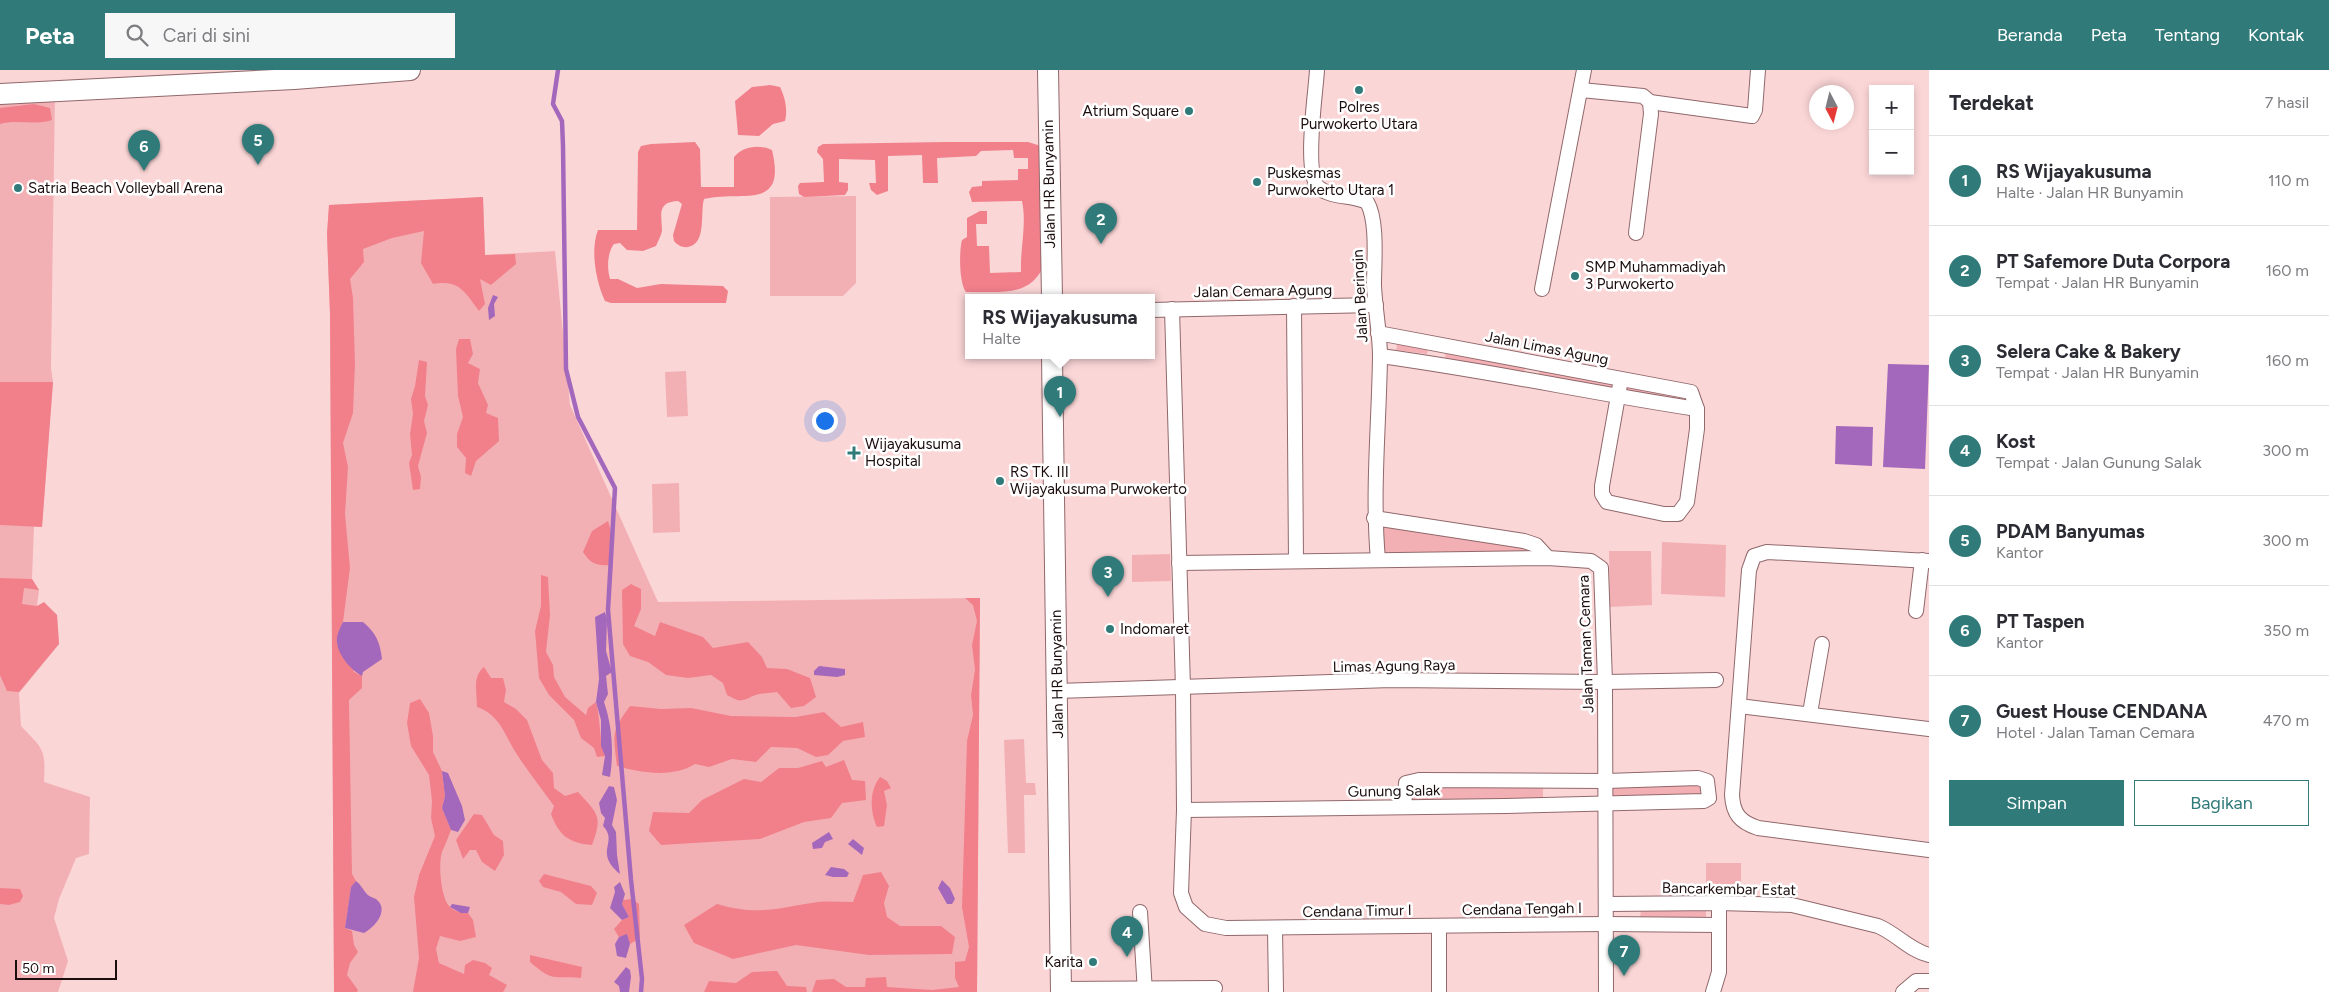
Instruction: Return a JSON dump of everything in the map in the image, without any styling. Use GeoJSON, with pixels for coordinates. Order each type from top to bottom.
{"type":"FeatureCollection","features":[{"type":"Feature","properties":{"kind":"main road"},"geometry":{"type":"LineString","coordinates":[[0,94],[294,74],[410,70]]}},
{"type":"Feature","properties":{"kind":"main road","name":"Jalan HR Bunyamin"},"geometry":{"type":"LineString","coordinates":[[1048,70],[1052,294]]}},
{"type":"Feature","properties":{"kind":"main road","name":"Jalan HR Bunyamin"},"geometry":{"type":"LineString","coordinates":[[1052,359],[1061,991]]}},
{"type":"Feature","properties":{"kind":"street","name":"Jalan Beringin"},"geometry":{"type":"LineString","coordinates":[[1318,70],[1311,145],[1311,175],[1319,188],[1335,194],[1360,199],[1367,202],[1370,208],[1380,356],[1374,518],[1378,560]]}},
{"type":"Feature","properties":{"kind":"street"},"geometry":{"type":"LineString","coordinates":[[1542,289],[1584,70]]}},
{"type":"Feature","properties":{"kind":"street"},"geometry":{"type":"LineString","coordinates":[[1581,90],[1643,96],[1650,102],[1752,116],[1755,110],[1758,70]]}},
{"type":"Feature","properties":{"kind":"street"},"geometry":{"type":"LineString","coordinates":[[1636,233],[1650,102]]}},
{"type":"Feature","properties":{"kind":"street","name":"Jalan Cemara Agung"},"geometry":{"type":"LineString","coordinates":[[1155,310],[1376,305]]}},
{"type":"Feature","properties":{"kind":"street"},"geometry":{"type":"LineString","coordinates":[[1294,306],[1296,561]]}},
{"type":"Feature","properties":{"kind":"street","name":"Cendana Timur I"},"geometry":{"type":"LineString","coordinates":[[1172,309],[1183,688],[1184,810],[1181,893],[1186,907],[1206,924],[1215,927],[1275,929],[1438,926]]}},
{"type":"Feature","properties":{"kind":"street","name":"Jalan Limas Agung"},"geometry":{"type":"LineString","coordinates":[[1378,333],[1689,390],[1693,393],[1697,409]]}},
{"type":"Feature","properties":{"kind":"street"},"geometry":{"type":"LineString","coordinates":[[1437,364],[1441,344]]}},
{"type":"Feature","properties":{"kind":"street"},"geometry":{"type":"LineString","coordinates":[[1380,356],[1437,364],[1618,397],[1697,409],[1697,428],[1687,502],[1678,514],[1664,514],[1607,502],[1604,499],[1602,486],[1618,397],[1621,379]]}},
{"type":"Feature","properties":{"kind":"street"},"geometry":{"type":"LineString","coordinates":[[1530,380],[1534,361]]}},
{"type":"Feature","properties":{"kind":"street"},"geometry":{"type":"LineString","coordinates":[[1374,518],[1524,541],[1536,545],[1548,558]]}},
{"type":"Feature","properties":{"kind":"street"},"geometry":{"type":"LineString","coordinates":[[1916,611],[1926,560],[1767,552],[1754,556],[1749,570],[1732,805],[1743,823],[1758,828],[1929,850]]}},
{"type":"Feature","properties":{"kind":"street","name":"Jalan Taman Cemara"},"geometry":{"type":"LineString","coordinates":[[1179,563],[1548,558],[1591,560],[1601,568],[1606,682],[1606,992]]}},
{"type":"Feature","properties":{"kind":"street"},"geometry":{"type":"LineString","coordinates":[[1810,713],[1822,644]]}},
{"type":"Feature","properties":{"kind":"street","name":"Limas Agung Raya"},"geometry":{"type":"LineString","coordinates":[[1057,691],[1391,680],[1606,682],[1716,680]]}},
{"type":"Feature","properties":{"kind":"street"},"geometry":{"type":"LineString","coordinates":[[1739,706],[1810,713],[1929,730]]}},
{"type":"Feature","properties":{"kind":"street","name":"Gunung Salak"},"geometry":{"type":"LineString","coordinates":[[1184,810],[1505,806],[1704,801],[1709,798],[1706,781],[1698,778],[1606,781]]}},
{"type":"Feature","properties":{"kind":"street"},"geometry":{"type":"LineString","coordinates":[[1404,806],[1404,787],[1409,781],[1606,781]]}},
{"type":"Feature","properties":{"kind":"street"},"geometry":{"type":"LineString","coordinates":[[1713,992],[1719,972],[1719,903]]}},
{"type":"Feature","properties":{"kind":"street","name":"Bancarkembar Estat"},"geometry":{"type":"LineString","coordinates":[[1607,904],[1719,903],[1792,905],[1865,921],[1889,931],[1917,952],[1929,954]]}},
{"type":"Feature","properties":{"kind":"street"},"geometry":{"type":"LineString","coordinates":[[1140,912],[1145,990]]}},
{"type":"Feature","properties":{"kind":"street","name":"Cendana Tengah I"},"geometry":{"type":"LineString","coordinates":[[1438,926],[1718,925]]}},
{"type":"Feature","properties":{"kind":"street"},"geometry":{"type":"LineString","coordinates":[[1438,926],[1439,992]]}},
{"type":"Feature","properties":{"kind":"street"},"geometry":{"type":"LineString","coordinates":[[1275,929],[1276,992]]}},
{"type":"Feature","properties":{"kind":"street"},"geometry":{"type":"LineString","coordinates":[[1904,992],[1916,981],[1929,981]]}},
{"type":"Feature","properties":{"kind":"street"},"geometry":{"type":"LineString","coordinates":[[1061,991],[1215,988]]}},
{"type":"Feature","properties":{"kind":"shaded area"},"geometry":{"type":"Polygon","coordinates":[[[770,85],[780,87],[782,91],[786,108],[785,121],[773,124],[759,136],[738,135],[735,101],[752,87],[770,85]]]}},
{"type":"Feature","properties":{"kind":"shaded area"},"geometry":{"type":"Polygon","coordinates":[[[55,92],[51,368],[53,382],[42,527],[34,526],[32,579],[39,590],[37,606],[44,603],[57,615],[59,644],[19,693],[21,726],[41,750],[44,763],[44,782],[90,797],[89,854],[76,858],[59,899],[54,918],[68,961],[58,992],[0,992],[0,96],[55,92]]]}},
{"type":"Feature","properties":{"kind":"shaded area"},"geometry":{"type":"Polygon","coordinates":[[[34,104],[50,108],[52,120],[46,122],[0,124],[0,108],[34,104]]]}},
{"type":"Feature","properties":{"kind":"shaded area"},"geometry":{"type":"Polygon","coordinates":[[[695,142],[700,149],[701,187],[734,187],[734,157],[742,150],[752,147],[772,150],[775,170],[773,183],[767,190],[758,194],[704,199],[702,227],[698,240],[694,245],[688,247],[682,247],[677,244],[674,241],[673,235],[682,204],[678,201],[666,204],[661,215],[662,231],[656,246],[643,251],[627,250],[620,243],[614,244],[609,256],[609,275],[610,279],[618,279],[637,288],[661,284],[723,286],[728,291],[726,303],[611,303],[605,301],[595,266],[594,247],[596,238],[598,230],[637,230],[638,152],[641,146],[695,142]]]}},
{"type":"Feature","properties":{"kind":"shaded area"},"geometry":{"type":"Polygon","coordinates":[[[1028,142],[1041,146],[1045,262],[1039,274],[1032,282],[1023,287],[1002,292],[966,292],[962,282],[960,252],[962,240],[967,237],[967,218],[980,211],[987,211],[987,224],[976,224],[977,246],[989,246],[990,273],[1021,272],[1024,218],[1022,201],[972,202],[969,192],[972,187],[982,186],[982,181],[1018,180],[1018,169],[1028,169],[1028,158],[1014,158],[1013,150],[981,151],[976,156],[937,158],[938,183],[923,183],[922,155],[888,156],[888,191],[877,195],[871,190],[869,183],[876,183],[875,160],[839,159],[839,182],[848,183],[848,190],[845,195],[804,197],[799,194],[798,186],[800,183],[824,182],[823,159],[817,152],[818,147],[823,144],[1028,142]]]}},
{"type":"Feature","properties":{"kind":"shaded area"},"geometry":{"type":"Polygon","coordinates":[[[856,196],[856,283],[843,296],[770,296],[770,197],[856,196]]]}},
{"type":"Feature","properties":{"kind":"shaded area"},"geometry":{"type":"Polygon","coordinates":[[[483,197],[485,255],[555,251],[570,405],[658,602],[980,598],[977,992],[334,992],[330,314],[327,234],[329,205],[483,197]]]}},
{"type":"Feature","properties":{"kind":"shaded area"},"geometry":{"type":"Polygon","coordinates":[[[483,197],[485,255],[515,254],[516,264],[491,285],[480,279],[485,304],[479,311],[461,288],[449,283],[433,284],[421,263],[424,231],[392,238],[363,249],[364,262],[350,279],[353,298],[355,364],[353,413],[343,443],[348,467],[345,514],[350,568],[343,622],[340,629],[354,672],[362,676],[362,688],[349,700],[352,874],[356,881],[351,888],[345,928],[352,931],[354,945],[358,952],[350,963],[347,975],[358,990],[357,992],[334,992],[330,314],[327,234],[329,205],[483,197]]]}},
{"type":"Feature","properties":{"kind":"shaded area"},"geometry":{"type":"Polygon","coordinates":[[[493,295],[498,297],[494,304],[495,316],[489,320],[488,308],[493,295]]]}},
{"type":"Feature","properties":{"kind":"shaded area"},"geometry":{"type":"Polygon","coordinates":[[[459,339],[470,339],[473,354],[468,363],[480,369],[478,383],[488,405],[486,413],[498,418],[499,441],[476,461],[471,476],[465,473],[466,458],[457,447],[457,434],[463,417],[458,396],[456,349],[459,339]]]}},
{"type":"Feature","properties":{"kind":"shaded area"},"geometry":{"type":"Polygon","coordinates":[[[1398,341],[1428,347],[1427,354],[1396,350],[1398,341]]]}},
{"type":"Feature","properties":{"kind":"shaded area"},"geometry":{"type":"Polygon","coordinates":[[[1446,349],[1526,365],[1524,373],[1445,359],[1446,349]]]}},
{"type":"Feature","properties":{"kind":"shaded area"},"geometry":{"type":"Polygon","coordinates":[[[419,360],[427,362],[425,396],[428,405],[424,421],[427,433],[418,466],[421,477],[420,489],[413,490],[409,463],[412,455],[410,434],[413,414],[411,399],[419,360]]]}},
{"type":"Feature","properties":{"kind":"shaded area"},"geometry":{"type":"Polygon","coordinates":[[[1888,364],[1929,365],[1925,469],[1883,467],[1888,364]]]}},
{"type":"Feature","properties":{"kind":"shaded area"},"geometry":{"type":"Polygon","coordinates":[[[1542,367],[1612,380],[1612,388],[1537,377],[1542,367]]]}},
{"type":"Feature","properties":{"kind":"shaded area"},"geometry":{"type":"Polygon","coordinates":[[[686,371],[688,416],[667,417],[665,372],[686,371]]]}},
{"type":"Feature","properties":{"kind":"shaded area"},"geometry":{"type":"Polygon","coordinates":[[[0,382],[53,382],[42,527],[0,525],[0,382]]]}},
{"type":"Feature","properties":{"kind":"shaded area"},"geometry":{"type":"Polygon","coordinates":[[[1625,384],[1690,396],[1690,404],[1625,390],[1625,384]]]}},
{"type":"Feature","properties":{"kind":"shaded area"},"geometry":{"type":"Polygon","coordinates":[[[1836,426],[1873,427],[1872,466],[1835,464],[1836,426]]]}},
{"type":"Feature","properties":{"kind":"shaded area"},"geometry":{"type":"Polygon","coordinates":[[[679,483],[680,532],[653,533],[652,484],[679,483]]]}},
{"type":"Feature","properties":{"kind":"shaded area"},"geometry":{"type":"Polygon","coordinates":[[[608,521],[612,543],[609,565],[600,565],[588,559],[583,552],[592,531],[608,521]]]}},
{"type":"Feature","properties":{"kind":"shaded area"},"geometry":{"type":"Polygon","coordinates":[[[1378,522],[1528,545],[1538,553],[1382,554],[1378,522]]]}},
{"type":"Feature","properties":{"kind":"shaded area"},"geometry":{"type":"Polygon","coordinates":[[[1662,542],[1726,545],[1725,597],[1661,594],[1662,542]]]}},
{"type":"Feature","properties":{"kind":"shaded area"},"geometry":{"type":"Polygon","coordinates":[[[1609,551],[1651,551],[1652,605],[1610,607],[1609,551]]]}},
{"type":"Feature","properties":{"kind":"shaded area"},"geometry":{"type":"Polygon","coordinates":[[[1170,554],[1171,581],[1132,582],[1132,555],[1170,554]]]}},
{"type":"Feature","properties":{"kind":"shaded area"},"geometry":{"type":"Polygon","coordinates":[[[541,575],[548,577],[550,615],[546,652],[553,665],[554,677],[565,697],[586,715],[588,708],[596,702],[605,756],[597,757],[594,748],[581,738],[574,720],[549,695],[539,678],[535,631],[541,606],[541,575]]]}},
{"type":"Feature","properties":{"kind":"shaded area"},"geometry":{"type":"Polygon","coordinates":[[[0,578],[32,579],[39,590],[24,588],[22,604],[37,606],[44,602],[57,615],[59,644],[19,692],[7,691],[0,675],[0,578]]]}},
{"type":"Feature","properties":{"kind":"shaded area"},"geometry":{"type":"Polygon","coordinates":[[[631,584],[641,589],[641,609],[634,626],[655,636],[660,622],[703,637],[713,648],[748,642],[762,657],[767,668],[787,669],[810,678],[816,697],[804,706],[791,708],[777,692],[759,694],[738,700],[727,695],[723,683],[711,675],[688,678],[666,675],[648,662],[630,656],[623,644],[622,590],[631,584]]]}},
{"type":"Feature","properties":{"kind":"shaded area"},"geometry":{"type":"Polygon","coordinates":[[[965,598],[980,598],[977,992],[812,992],[816,980],[834,979],[846,987],[865,987],[866,978],[886,977],[887,987],[932,990],[959,987],[955,978],[955,962],[965,961],[969,947],[962,907],[967,741],[973,715],[971,695],[975,670],[972,645],[977,621],[973,605],[965,598]]]}},
{"type":"Feature","properties":{"kind":"shaded area"},"geometry":{"type":"Polygon","coordinates":[[[605,612],[607,619],[606,651],[612,672],[606,676],[608,694],[604,702],[612,739],[610,777],[602,775],[605,756],[601,746],[601,720],[596,702],[599,679],[595,617],[605,612]]]}},
{"type":"Feature","properties":{"kind":"shaded area"},"geometry":{"type":"Polygon","coordinates":[[[343,622],[363,622],[371,630],[379,643],[382,659],[363,672],[362,676],[346,662],[338,647],[338,632],[343,622]]]}},
{"type":"Feature","properties":{"kind":"shaded area"},"geometry":{"type":"Polygon","coordinates":[[[819,666],[845,669],[845,675],[837,677],[814,675],[814,671],[819,666]]]}},
{"type":"Feature","properties":{"kind":"shaded area"},"geometry":{"type":"Polygon","coordinates":[[[484,667],[491,678],[503,678],[506,690],[504,702],[516,709],[527,720],[542,760],[553,773],[554,788],[565,796],[578,792],[594,811],[598,821],[592,845],[571,840],[561,833],[551,814],[554,806],[513,749],[502,727],[492,715],[477,707],[477,680],[480,671],[484,667]]]}},
{"type":"Feature","properties":{"kind":"shaded area"},"geometry":{"type":"Polygon","coordinates":[[[420,699],[429,713],[433,736],[433,752],[442,771],[445,796],[442,808],[451,830],[441,857],[442,888],[449,906],[463,913],[468,913],[473,920],[476,937],[460,941],[440,936],[436,949],[439,963],[464,974],[465,965],[473,960],[485,963],[492,968],[489,975],[507,985],[503,992],[413,992],[419,958],[414,897],[419,875],[435,836],[431,818],[432,801],[429,775],[411,746],[407,723],[410,703],[420,699]]]}},
{"type":"Feature","properties":{"kind":"shaded area"},"geometry":{"type":"Polygon","coordinates":[[[630,706],[661,709],[691,708],[731,716],[796,717],[824,712],[841,727],[863,722],[865,737],[843,741],[828,755],[816,757],[797,748],[771,747],[756,762],[732,759],[709,767],[695,764],[667,773],[636,771],[617,766],[614,740],[616,728],[630,706]]]}},
{"type":"Feature","properties":{"kind":"shaded area"},"geometry":{"type":"Polygon","coordinates":[[[1024,739],[1026,783],[1035,783],[1036,795],[1024,795],[1025,853],[1008,853],[1004,740],[1024,739]]]}},
{"type":"Feature","properties":{"kind":"shaded area"},"geometry":{"type":"Polygon","coordinates":[[[844,760],[852,780],[865,781],[866,800],[842,803],[831,818],[804,822],[760,839],[661,845],[649,831],[653,812],[689,813],[702,800],[744,779],[761,782],[779,768],[798,768],[822,761],[826,767],[844,760]]]}},
{"type":"Feature","properties":{"kind":"shaded area"},"geometry":{"type":"Polygon","coordinates":[[[442,771],[448,773],[462,806],[465,820],[458,832],[451,830],[442,808],[445,796],[442,771]]]}},
{"type":"Feature","properties":{"kind":"shaded area"},"geometry":{"type":"Polygon","coordinates":[[[880,777],[887,781],[891,788],[884,791],[887,805],[884,826],[877,827],[872,808],[872,795],[880,777]]]}},
{"type":"Feature","properties":{"kind":"shaded area"},"geometry":{"type":"Polygon","coordinates":[[[1700,782],[1701,798],[1610,799],[1610,784],[1700,782]]]}},
{"type":"Feature","properties":{"kind":"shaded area"},"geometry":{"type":"Polygon","coordinates":[[[1410,783],[1543,783],[1543,801],[1409,803],[1410,783]]]}},
{"type":"Feature","properties":{"kind":"shaded area"},"geometry":{"type":"Polygon","coordinates":[[[609,786],[614,787],[617,800],[612,825],[616,832],[620,874],[608,859],[609,837],[603,826],[605,818],[601,813],[599,803],[609,786]]]}},
{"type":"Feature","properties":{"kind":"shaded area"},"geometry":{"type":"Polygon","coordinates":[[[474,814],[482,815],[494,835],[503,841],[504,855],[495,871],[482,862],[476,850],[470,850],[463,859],[456,840],[474,814]]]}},
{"type":"Feature","properties":{"kind":"shaded area"},"geometry":{"type":"Polygon","coordinates":[[[829,832],[833,839],[825,842],[822,848],[813,849],[812,843],[829,832]]]}},
{"type":"Feature","properties":{"kind":"shaded area"},"geometry":{"type":"Polygon","coordinates":[[[853,839],[864,848],[862,855],[848,844],[853,839]]]}},
{"type":"Feature","properties":{"kind":"shaded area"},"geometry":{"type":"Polygon","coordinates":[[[1706,863],[1741,863],[1741,899],[1706,898],[1706,863]]]}},
{"type":"Feature","properties":{"kind":"shaded area"},"geometry":{"type":"Polygon","coordinates":[[[831,867],[844,869],[849,873],[847,877],[825,875],[831,867]]]}},
{"type":"Feature","properties":{"kind":"shaded area"},"geometry":{"type":"Polygon","coordinates":[[[881,872],[889,886],[884,903],[887,917],[900,926],[941,926],[955,937],[952,954],[869,955],[796,945],[733,959],[694,943],[684,925],[717,904],[744,910],[768,910],[818,902],[853,902],[863,875],[881,872]]]}},
{"type":"Feature","properties":{"kind":"shaded area"},"geometry":{"type":"Polygon","coordinates":[[[544,874],[591,886],[597,893],[592,905],[576,904],[561,892],[543,887],[539,881],[544,874]]]}},
{"type":"Feature","properties":{"kind":"shaded area"},"geometry":{"type":"Polygon","coordinates":[[[942,880],[950,888],[955,899],[952,904],[947,904],[938,888],[942,880]]]}},
{"type":"Feature","properties":{"kind":"shaded area"},"geometry":{"type":"Polygon","coordinates":[[[356,881],[367,894],[380,903],[382,908],[376,923],[364,933],[345,928],[351,887],[356,881]]]}},
{"type":"Feature","properties":{"kind":"shaded area"},"geometry":{"type":"Polygon","coordinates":[[[620,882],[625,894],[622,904],[629,917],[622,920],[610,908],[615,892],[614,887],[620,882]]]}},
{"type":"Feature","properties":{"kind":"shaded area"},"geometry":{"type":"Polygon","coordinates":[[[0,888],[20,889],[23,896],[20,902],[9,905],[0,904],[0,888]]]}},
{"type":"Feature","properties":{"kind":"shaded area"},"geometry":{"type":"Polygon","coordinates":[[[632,899],[639,904],[640,938],[630,944],[627,935],[619,937],[614,929],[622,920],[629,917],[622,904],[623,900],[632,899]]]}},
{"type":"Feature","properties":{"kind":"shaded area"},"geometry":{"type":"Polygon","coordinates":[[[452,904],[470,907],[468,913],[461,913],[450,907],[452,904]]]}},
{"type":"Feature","properties":{"kind":"shaded area"},"geometry":{"type":"Polygon","coordinates":[[[1706,907],[1706,918],[1640,919],[1641,908],[1706,907]]]}},
{"type":"Feature","properties":{"kind":"shaded area"},"geometry":{"type":"Polygon","coordinates":[[[627,934],[630,944],[626,958],[617,956],[615,944],[619,937],[627,934]]]}},
{"type":"Feature","properties":{"kind":"shaded area"},"geometry":{"type":"Polygon","coordinates":[[[530,955],[582,967],[581,978],[549,976],[530,962],[530,955]]]}},
{"type":"Feature","properties":{"kind":"shaded area"},"geometry":{"type":"Polygon","coordinates":[[[626,967],[630,970],[631,977],[629,992],[620,992],[619,986],[614,982],[626,967]]]}},
{"type":"Feature","properties":{"kind":"shaded area"},"geometry":{"type":"Polygon","coordinates":[[[777,971],[787,986],[806,987],[807,992],[704,992],[709,981],[736,983],[752,972],[777,971]]]}},
{"type":"Feature","properties":{"kind":"waterway"},"geometry":{"type":"LineString","coordinates":[[558,70],[553,104],[562,121],[566,369],[578,417],[615,488],[608,610],[631,880],[642,979],[641,992]]}},
{"type":"Feature","properties":{"kind":"place","name":"Polres Purwokerto Utara"},"geometry":{"type":"Point","coordinates":[1359,90]}},
{"type":"Feature","properties":{"kind":"place","name":"Atrium Square"},"geometry":{"type":"Point","coordinates":[1189,111]}},
{"type":"Feature","properties":{"kind":"place","name":"PDAM Banyumas"},"geometry":{"type":"Point","coordinates":[258,165]}},
{"type":"Feature","properties":{"kind":"place","name":"PT Taspen"},"geometry":{"type":"Point","coordinates":[144,171]}},
{"type":"Feature","properties":{"kind":"place","name":"Puskesmas Purwokerto Utara 1"},"geometry":{"type":"Point","coordinates":[1257,182]}},
{"type":"Feature","properties":{"kind":"place","name":"Satria Beach Volleyball Arena"},"geometry":{"type":"Point","coordinates":[18,188]}},
{"type":"Feature","properties":{"kind":"place","name":"PT Safemore Duta Corpora"},"geometry":{"type":"Point","coordinates":[1101,244]}},
{"type":"Feature","properties":{"kind":"place","name":"SMP Muhammadiyah 3 Purwokerto"},"geometry":{"type":"Point","coordinates":[1575,276]}},
{"type":"Feature","properties":{"kind":"place","name":"RS Wijayakusuma"},"geometry":{"type":"Point","coordinates":[1060,417]}},
{"type":"Feature","properties":{"kind":"place","name":"Wijayakusuma Hospital"},"geometry":{"type":"Point","coordinates":[854,453]}},
{"type":"Feature","properties":{"kind":"place","name":"RS TK. III Wijayakusuma Purwokerto"},"geometry":{"type":"Point","coordinates":[1000,481]}},
{"type":"Feature","properties":{"kind":"place","name":"Selera Cake & Bakery"},"geometry":{"type":"Point","coordinates":[1108,597]}},
{"type":"Feature","properties":{"kind":"place","name":"Indomaret"},"geometry":{"type":"Point","coordinates":[1110,629]}},
{"type":"Feature","properties":{"kind":"place","name":"Kost"},"geometry":{"type":"Point","coordinates":[1127,957]}},
{"type":"Feature","properties":{"kind":"place","name":"Karita"},"geometry":{"type":"Point","coordinates":[1093,962]}},
{"type":"Feature","properties":{"kind":"place","name":"Guest House CENDANA"},"geometry":{"type":"Point","coordinates":[1624,976]}}]}
